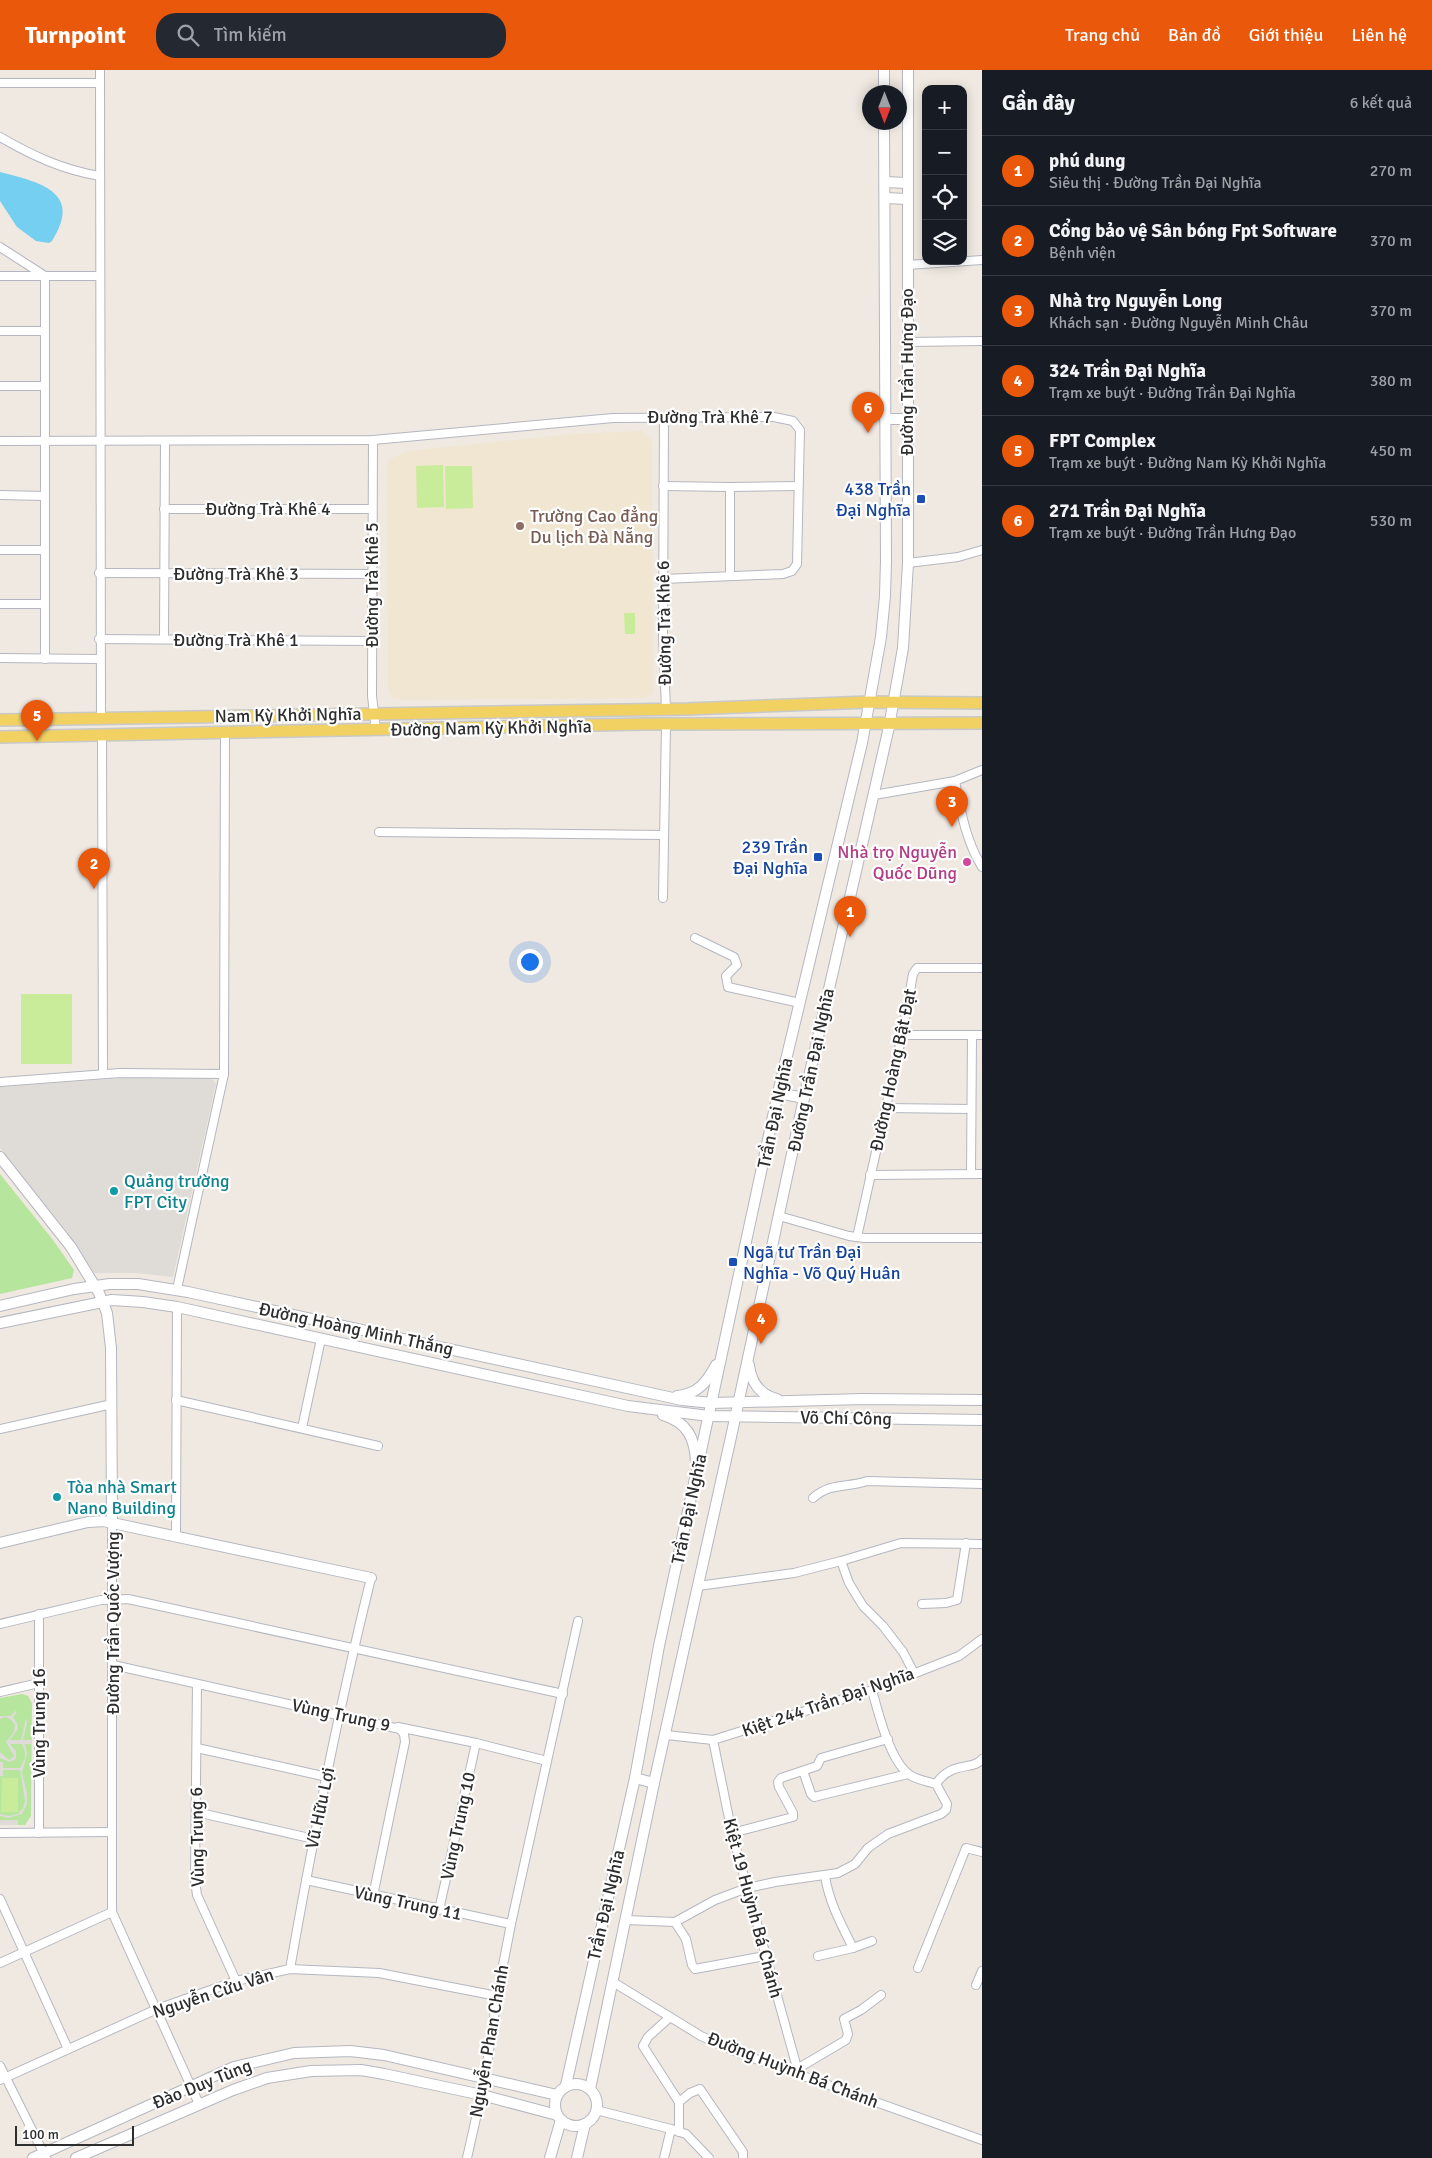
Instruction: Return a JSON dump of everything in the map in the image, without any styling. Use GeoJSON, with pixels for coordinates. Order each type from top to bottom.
{"type":"FeatureCollection","features":[{"type":"Feature","properties":{"kind":"main road"},"geometry":{"type":"LineString","coordinates":[[884,70],[884,85]]}},
{"type":"Feature","properties":{"kind":"main road","name":"Đường Trần Hưng Đạo"},"geometry":{"type":"LineString","coordinates":[[894,702],[903,648],[908,563],[908,70]]}},
{"type":"Feature","properties":{"kind":"main road","name":"Đường Trần Hưng Đạo"},"geometry":{"type":"LineString","coordinates":[[865,724],[881,637],[885,596],[884,130]]}},
{"type":"Feature","properties":{"kind":"main road"},"geometry":{"type":"LineString","coordinates":[[885,182],[908,183]]}},
{"type":"Feature","properties":{"kind":"main road"},"geometry":{"type":"LineString","coordinates":[[885,198],[908,199]]}},
{"type":"Feature","properties":{"kind":"main road"},"geometry":{"type":"LineString","coordinates":[[885,419],[907,419]]}},
{"type":"Feature","properties":{"kind":"main road"},"geometry":{"type":"LineString","coordinates":[[666,725],[666,709],[869,702],[982,703]]}},
{"type":"Feature","properties":{"kind":"main road","name":"Đường Trần Đại Nghĩa"},"geometry":{"type":"LineString","coordinates":[[731,1437],[804,1098],[894,702]]}},
{"type":"Feature","properties":{"kind":"main road","name":"Nam Kỳ Khởi Nghĩa"},"geometry":{"type":"LineString","coordinates":[[0,720],[666,709]]}},
{"type":"Feature","properties":{"kind":"main road","name":"Đường Nam Kỳ Khởi Nghĩa"},"geometry":{"type":"LineString","coordinates":[[0,737],[666,725],[982,723]]}},
{"type":"Feature","properties":{"kind":"main road","name":"Trần Đại Nghĩa"},"geometry":{"type":"LineString","coordinates":[[566,2085],[635,1778],[659,1646],[778,1093],[865,724]]}},
{"type":"Feature","properties":{"kind":"main road"},"geometry":{"type":"LineString","coordinates":[[778,1093],[804,1098]]}},
{"type":"Feature","properties":{"kind":"main road","name":"Đường Trần Quốc Vượng"},"geometry":{"type":"LineString","coordinates":[[0,1157],[65,1238],[103,1301],[110,1332],[112,1522]]}},
{"type":"Feature","properties":{"kind":"main road","name":"Đường Hoàng Minh Thắng"},"geometry":{"type":"LineString","coordinates":[[0,1306],[95,1285],[132,1284],[177,1290],[663,1396],[712,1403]]}},
{"type":"Feature","properties":{"kind":"main road","name":"Đường Hoàng Minh Thắng"},"geometry":{"type":"LineString","coordinates":[[0,1324],[103,1301],[132,1301],[177,1307],[628,1406],[709,1416]]}},
{"type":"Feature","properties":{"kind":"main road"},"geometry":{"type":"LineString","coordinates":[[321,1338],[325,1322]]}},
{"type":"Feature","properties":{"kind":"main road"},"geometry":{"type":"LineString","coordinates":[[663,1396],[682,1396],[699,1389],[709,1378],[722,1356]]}},
{"type":"Feature","properties":{"kind":"main road"},"geometry":{"type":"LineString","coordinates":[[749,1356],[750,1373],[758,1388],[767,1396],[788,1401]]}},
{"type":"Feature","properties":{"kind":"main road","name":"Võ Chí Công"},"geometry":{"type":"LineString","coordinates":[[712,1403],[982,1400]]}},
{"type":"Feature","properties":{"kind":"main road"},"geometry":{"type":"LineString","coordinates":[[628,1406],[669,1417],[686,1428],[692,1437],[695,1449],[695,1480]]}},
{"type":"Feature","properties":{"kind":"main road","name":"Võ Chí Công"},"geometry":{"type":"LineString","coordinates":[[709,1416],[982,1420]]}},
{"type":"Feature","properties":{"kind":"main road","name":"Trần Đại Nghĩa"},"geometry":{"type":"LineString","coordinates":[[590,2089],[654,1783],[731,1437]]}},
{"type":"Feature","properties":{"kind":"main road"},"geometry":{"type":"LineString","coordinates":[[0,1543],[88,1522],[112,1522],[371,1578]]}},
{"type":"Feature","properties":{"kind":"main road"},"geometry":{"type":"LineString","coordinates":[[635,1778],[654,1783]]}},
{"type":"Feature","properties":{"kind":"main road","name":"Đào Duy Tùng"},"geometry":{"type":"LineString","coordinates":[[32,2158],[45,2155],[234,2067],[294,2053],[350,2051],[384,2055],[557,2095]]}},
{"type":"Feature","properties":{"kind":"main road","name":"Đào Duy Tùng"},"geometry":{"type":"LineString","coordinates":[[76,2158],[199,2104],[267,2078],[310,2070],[361,2070],[482,2095],[559,2117]]}},
{"type":"Feature","properties":{"kind":"main road"},"geometry":{"type":"LineString","coordinates":[[578,2158],[585,2124],[594,2116],[596,2110],[596,2097],[590,2089],[580,2084],[566,2085],[557,2095],[554,2103],[559,2117],[569,2125],[585,2124]]}},
{"type":"Feature","properties":{"kind":"main road"},"geometry":{"type":"LineString","coordinates":[[550,2158],[559,2117]]}},
{"type":"Feature","properties":{"kind":"street"},"geometry":{"type":"LineString","coordinates":[[100,70],[100,718]]}},
{"type":"Feature","properties":{"kind":"street"},"geometry":{"type":"LineString","coordinates":[[0,83],[100,83]]}},
{"type":"Feature","properties":{"kind":"street"},"geometry":{"type":"LineString","coordinates":[[0,137],[46,162],[72,171],[100,176]]}},
{"type":"Feature","properties":{"kind":"street"},"geometry":{"type":"LineString","coordinates":[[0,247],[46,276]]}},
{"type":"Feature","properties":{"kind":"street"},"geometry":{"type":"LineString","coordinates":[[907,265],[982,260]]}},
{"type":"Feature","properties":{"kind":"street"},"geometry":{"type":"LineString","coordinates":[[0,276],[100,276]]}},
{"type":"Feature","properties":{"kind":"street"},"geometry":{"type":"LineString","coordinates":[[45,659],[46,276]]}},
{"type":"Feature","properties":{"kind":"street"},"geometry":{"type":"LineString","coordinates":[[0,331],[45,331]]}},
{"type":"Feature","properties":{"kind":"street"},"geometry":{"type":"LineString","coordinates":[[908,342],[982,341]]}},
{"type":"Feature","properties":{"kind":"street"},"geometry":{"type":"LineString","coordinates":[[0,386],[45,386]]}},
{"type":"Feature","properties":{"kind":"street","name":"Đường Trà Khê 7"},"geometry":{"type":"LineString","coordinates":[[0,441],[373,440],[593,420],[664,417],[774,417],[798,425],[800,436],[798,564],[792,571],[783,574],[663,579]]}},
{"type":"Feature","properties":{"kind":"street","name":"Đường Trà Khê 6"},"geometry":{"type":"LineString","coordinates":[[664,417],[663,579],[666,709]]}},
{"type":"Feature","properties":{"kind":"street"},"geometry":{"type":"LineString","coordinates":[[164,639],[165,440]]}},
{"type":"Feature","properties":{"kind":"street","name":"Đường Trà Khê 5"},"geometry":{"type":"LineString","coordinates":[[373,440],[372,696],[376,730]]}},
{"type":"Feature","properties":{"kind":"street"},"geometry":{"type":"LineString","coordinates":[[663,486],[798,486]]}},
{"type":"Feature","properties":{"kind":"street"},"geometry":{"type":"LineString","coordinates":[[730,487],[730,576]]}},
{"type":"Feature","properties":{"kind":"street"},"geometry":{"type":"LineString","coordinates":[[0,495],[45,496]]}},
{"type":"Feature","properties":{"kind":"street","name":"Đường Trà Khê 4"},"geometry":{"type":"LineString","coordinates":[[164,508],[372,509]]}},
{"type":"Feature","properties":{"kind":"street"},"geometry":{"type":"LineString","coordinates":[[0,550],[45,550]]}},
{"type":"Feature","properties":{"kind":"street"},"geometry":{"type":"LineString","coordinates":[[908,563],[958,557],[982,550]]}},
{"type":"Feature","properties":{"kind":"street","name":"Đường Trà Khê 3"},"geometry":{"type":"LineString","coordinates":[[99,574],[372,574]]}},
{"type":"Feature","properties":{"kind":"street"},"geometry":{"type":"LineString","coordinates":[[0,604],[44,604]]}},
{"type":"Feature","properties":{"kind":"street","name":"Đường Trà Khê 1"},"geometry":{"type":"LineString","coordinates":[[99,639],[372,641]]}},
{"type":"Feature","properties":{"kind":"street"},"geometry":{"type":"LineString","coordinates":[[0,658],[100,659]]}},
{"type":"Feature","properties":{"kind":"street"},"geometry":{"type":"LineString","coordinates":[[663,898],[666,725]]}},
{"type":"Feature","properties":{"kind":"street"},"geometry":{"type":"LineString","coordinates":[[177,1290],[224,1074],[225,733]]}},
{"type":"Feature","properties":{"kind":"street"},"geometry":{"type":"LineString","coordinates":[[102,735],[102,1074]]}},
{"type":"Feature","properties":{"kind":"street"},"geometry":{"type":"LineString","coordinates":[[874,795],[955,781],[982,770]]}},
{"type":"Feature","properties":{"kind":"street"},"geometry":{"type":"LineString","coordinates":[[955,781],[972,852],[982,867]]}},
{"type":"Feature","properties":{"kind":"street"},"geometry":{"type":"LineString","coordinates":[[379,832],[663,835]]}},
{"type":"Feature","properties":{"kind":"street"},"geometry":{"type":"LineString","coordinates":[[695,938],[734,957],[737,964],[726,976],[728,987],[800,1003]]}},
{"type":"Feature","properties":{"kind":"street","name":"Đường Hoàng Bật Đạt"},"geometry":{"type":"LineString","coordinates":[[857,1237],[914,974],[917,968],[982,968]]}},
{"type":"Feature","properties":{"kind":"street"},"geometry":{"type":"LineString","coordinates":[[902,1035],[982,1035]]}},
{"type":"Feature","properties":{"kind":"street"},"geometry":{"type":"LineString","coordinates":[[971,1174],[972,1035]]}},
{"type":"Feature","properties":{"kind":"street"},"geometry":{"type":"LineString","coordinates":[[0,1082],[102,1074],[224,1074]]}},
{"type":"Feature","properties":{"kind":"street"},"geometry":{"type":"LineString","coordinates":[[885,1108],[971,1109]]}},
{"type":"Feature","properties":{"kind":"street"},"geometry":{"type":"LineString","coordinates":[[870,1175],[982,1174]]}},
{"type":"Feature","properties":{"kind":"street"},"geometry":{"type":"LineString","coordinates":[[779,1216],[857,1237],[982,1238]]}},
{"type":"Feature","properties":{"kind":"street"},"geometry":{"type":"LineString","coordinates":[[176,1536],[177,1307]]}},
{"type":"Feature","properties":{"kind":"street"},"geometry":{"type":"LineString","coordinates":[[302,1428],[321,1338]]}},
{"type":"Feature","properties":{"kind":"street"},"geometry":{"type":"LineString","coordinates":[[176,1400],[378,1446]]}},
{"type":"Feature","properties":{"kind":"street"},"geometry":{"type":"LineString","coordinates":[[0,1428],[112,1404]]}},
{"type":"Feature","properties":{"kind":"street"},"geometry":{"type":"LineString","coordinates":[[813,1498],[828,1488],[859,1484],[867,1481],[982,1484]]}},
{"type":"Feature","properties":{"kind":"street","name":"Đường Trần Quốc Vượng"},"geometry":{"type":"LineString","coordinates":[[112,1522],[112,1912],[199,2104]]}},
{"type":"Feature","properties":{"kind":"street"},"geometry":{"type":"LineString","coordinates":[[698,1586],[767,1578],[841,1561],[901,1543],[982,1544]]}},
{"type":"Feature","properties":{"kind":"street"},"geometry":{"type":"LineString","coordinates":[[922,1604],[946,1603],[957,1600],[966,1543]]}},
{"type":"Feature","properties":{"kind":"street"},"geometry":{"type":"LineString","coordinates":[[841,1561],[850,1583],[863,1606],[883,1626],[903,1652],[914,1673]]}},
{"type":"Feature","properties":{"kind":"street","name":"Vũ Hữu Lợi"},"geometry":{"type":"LineString","coordinates":[[290,1969],[326,1777],[353,1648],[371,1578]]}},
{"type":"Feature","properties":{"kind":"street"},"geometry":{"type":"LineString","coordinates":[[0,1624],[113,1598],[128,1599],[563,1694]]}},
{"type":"Feature","properties":{"kind":"street","name":"Vùng Trung 16"},"geometry":{"type":"LineString","coordinates":[[39,1614],[39,1832]]}},
{"type":"Feature","properties":{"kind":"street","name":"Nguyễn Phan Chánh"},"geometry":{"type":"LineString","coordinates":[[467,2158],[482,2095],[497,1996],[511,1924],[578,1621]]}},
{"type":"Feature","properties":{"kind":"street","name":"Kiệt 244 Trần Đại Nghĩa"},"geometry":{"type":"LineString","coordinates":[[666,1735],[714,1740],[872,1690],[959,1656],[982,1639]]}},
{"type":"Feature","properties":{"kind":"street","name":"Vùng Trung 9"},"geometry":{"type":"LineString","coordinates":[[113,1665],[398,1727],[404,1734],[405,1742],[373,1896]]}},
{"type":"Feature","properties":{"kind":"street"},"geometry":{"type":"LineString","coordinates":[[0,1692],[39,1683]]}},
{"type":"Feature","properties":{"kind":"street","name":"Vùng Trung 6"},"geometry":{"type":"LineString","coordinates":[[197,1684],[197,1895],[236,1981]]}},
{"type":"Feature","properties":{"kind":"street"},"geometry":{"type":"LineString","coordinates":[[626,1920],[675,1922],[715,1900],[747,1888],[838,1873],[854,1864],[868,1848],[888,1834],[941,1814],[946,1810],[947,1804],[936,1784],[904,1771],[888,1738],[872,1690]]}},
{"type":"Feature","properties":{"kind":"street"},"geometry":{"type":"LineString","coordinates":[[398,1727],[476,1743],[548,1761]]}},
{"type":"Feature","properties":{"kind":"street"},"geometry":{"type":"LineString","coordinates":[[732,1833],[793,1817],[793,1813],[779,1787],[778,1782],[781,1778],[818,1765],[821,1758],[888,1738]]}},
{"type":"Feature","properties":{"kind":"street","name":"Kiệt 19 Huỳnh Bá Chánh"},"geometry":{"type":"LineString","coordinates":[[714,1740],[732,1833],[798,2072]]}},
{"type":"Feature","properties":{"kind":"street","name":"Vùng Trung 10"},"geometry":{"type":"LineString","coordinates":[[439,1910],[476,1743]]}},
{"type":"Feature","properties":{"kind":"street"},"geometry":{"type":"LineString","coordinates":[[196,1748],[326,1777]]}},
{"type":"Feature","properties":{"kind":"street"},"geometry":{"type":"LineString","coordinates":[[936,1784],[947,1771],[977,1764],[982,1759]]}},
{"type":"Feature","properties":{"kind":"street"},"geometry":{"type":"LineString","coordinates":[[803,1771],[811,1794],[814,1797],[908,1774]]}},
{"type":"Feature","properties":{"kind":"street"},"geometry":{"type":"LineString","coordinates":[[196,1812],[314,1839]]}},
{"type":"Feature","properties":{"kind":"street"},"geometry":{"type":"LineString","coordinates":[[0,1833],[112,1832]]}},
{"type":"Feature","properties":{"kind":"street"},"geometry":{"type":"LineString","coordinates":[[918,1968],[966,1848],[982,1852]]}},
{"type":"Feature","properties":{"kind":"street"},"geometry":{"type":"LineString","coordinates":[[825,1876],[827,1890],[833,1906],[853,1948]]}},
{"type":"Feature","properties":{"kind":"street","name":"Vùng Trung 11"},"geometry":{"type":"LineString","coordinates":[[306,1880],[373,1896],[511,1924]]}},
{"type":"Feature","properties":{"kind":"street"},"geometry":{"type":"LineString","coordinates":[[0,1899],[68,2049]]}},
{"type":"Feature","properties":{"kind":"street"},"geometry":{"type":"LineString","coordinates":[[0,1963],[112,1912]]}},
{"type":"Feature","properties":{"kind":"street"},"geometry":{"type":"LineString","coordinates":[[675,1922],[686,1939],[692,1965],[695,1969],[765,1956]]}},
{"type":"Feature","properties":{"kind":"street"},"geometry":{"type":"LineString","coordinates":[[818,1956],[853,1948],[872,1941]]}},
{"type":"Feature","properties":{"kind":"street","name":"Nguyễn Cửu Vân"},"geometry":{"type":"LineString","coordinates":[[3,2079],[157,2009],[236,1981],[290,1969],[379,1973],[497,1996]]}},
{"type":"Feature","properties":{"kind":"street"},"geometry":{"type":"LineString","coordinates":[[976,1985],[982,1971]]}},
{"type":"Feature","properties":{"kind":"street","name":"Đường Huỳnh Bá Chánh"},"geometry":{"type":"LineString","coordinates":[[613,1982],[701,2036],[739,2053],[798,2072],[982,2140]]}},
{"type":"Feature","properties":{"kind":"street"},"geometry":{"type":"LineString","coordinates":[[798,2072],[846,2040],[848,2034],[844,2019],[861,2010],[880,1994]]}},
{"type":"Feature","properties":{"kind":"street"},"geometry":{"type":"LineString","coordinates":[[670,2017],[648,2037],[643,2049],[679,2102]]}},
{"type":"Feature","properties":{"kind":"street"},"geometry":{"type":"LineString","coordinates":[[0,2066],[3,2079],[45,2155]]}},
{"type":"Feature","properties":{"kind":"street"},"geometry":{"type":"LineString","coordinates":[[664,2158],[675,2130],[679,2102],[690,2092],[700,2089],[743,2152],[742,2158]]}},
{"type":"Feature","properties":{"kind":"street"},"geometry":{"type":"LineString","coordinates":[[596,2110],[675,2130],[693,2140],[709,2158]]}},
{"type":"Feature","properties":{"kind":"shaded area","name":"Trường Cao đẳng Du lịch Đà Nẵng"},"geometry":{"type":"Polygon","coordinates":[[[641,431],[651,440],[652,447],[653,694],[644,698],[403,700],[392,698],[388,687],[388,462],[392,458],[408,451],[573,434],[641,431]]]}},
{"type":"Feature","properties":{"kind":"shaded area","name":"Quảng trường FPT City"},"geometry":{"type":"Polygon","coordinates":[[[123,1078],[205,1078],[212,1079],[216,1084],[173,1277],[136,1273],[94,1273],[68,1233],[0,1148],[0,1087],[123,1078]]]}},
{"type":"Feature","properties":{"kind":"shaded area"},"geometry":{"type":"Polygon","coordinates":[[[15,1711],[17,1712],[13,1717],[18,1729],[10,1740],[21,1740],[26,1718],[27,1723],[23,1740],[32,1740],[32,1744],[25,1744],[27,1754],[22,1773],[27,1793],[27,1804],[22,1814],[9,1818],[0,1816],[0,1814],[10,1816],[18,1814],[23,1808],[25,1801],[20,1770],[3,1770],[3,1776],[0,1776],[0,1762],[3,1762],[3,1768],[20,1768],[25,1758],[22,1744],[10,1744],[16,1751],[16,1759],[10,1762],[0,1758],[0,1752],[9,1760],[14,1756],[6,1742],[14,1732],[15,1725],[10,1719],[5,1717],[0,1719],[0,1716],[11,1716],[15,1711]]]}},
{"type":"Feature","properties":{"kind":"shaded area"},"geometry":{"type":"Polygon","coordinates":[[[0,1820],[18,1820],[18,1825],[0,1825],[0,1820]]]}},
{"type":"Feature","properties":{"kind":"green space"},"geometry":{"type":"Polygon","coordinates":[[[443,465],[444,507],[417,508],[416,466],[443,465]]]}},
{"type":"Feature","properties":{"kind":"green space"},"geometry":{"type":"Polygon","coordinates":[[[445,466],[472,466],[473,508],[446,509],[445,466]]]}},
{"type":"Feature","properties":{"kind":"green space"},"geometry":{"type":"Polygon","coordinates":[[[624,613],[635,613],[635,634],[625,634],[624,613]]]}},
{"type":"Feature","properties":{"kind":"green space"},"geometry":{"type":"Polygon","coordinates":[[[21,994],[72,994],[72,1064],[21,1064],[21,994]]]}},
{"type":"Feature","properties":{"kind":"green space"},"geometry":{"type":"Polygon","coordinates":[[[0,1174],[53,1240],[74,1270],[72,1278],[0,1294],[0,1174]]]}},
{"type":"Feature","properties":{"kind":"green space"},"geometry":{"type":"Polygon","coordinates":[[[22,1694],[28,1696],[32,1703],[31,1816],[25,1825],[0,1825],[0,1698],[22,1694]]]}},
{"type":"Feature","properties":{"kind":"green space"},"geometry":{"type":"Polygon","coordinates":[[[2,1778],[18,1778],[18,1812],[1,1812],[2,1778]]]}},
{"type":"Feature","properties":{"kind":"water"},"geometry":{"type":"Polygon","coordinates":[[[0,172],[42,185],[52,191],[60,200],[63,211],[61,224],[52,241],[49,243],[36,241],[17,227],[0,201],[0,172]]]}},
{"type":"Feature","properties":{"kind":"place","name":"271 Trần Đại Nghĩa"},"geometry":{"type":"Point","coordinates":[868,433]}},
{"type":"Feature","properties":{"kind":"place","name":"438 Trần Đại Nghĩa"},"geometry":{"type":"Point","coordinates":[921,499]}},
{"type":"Feature","properties":{"kind":"place","name":"Trường Cao đẳng Du lịch Đà Nẵng"},"geometry":{"type":"Point","coordinates":[520,526]}},
{"type":"Feature","properties":{"kind":"place","name":"FPT Complex"},"geometry":{"type":"Point","coordinates":[37,741]}},
{"type":"Feature","properties":{"kind":"place","name":"Nhà trọ Nguyễn Long"},"geometry":{"type":"Point","coordinates":[952,827]}},
{"type":"Feature","properties":{"kind":"place","name":"239 Trần Đại Nghĩa"},"geometry":{"type":"Point","coordinates":[818,857]}},
{"type":"Feature","properties":{"kind":"place","name":"Nhà trọ Nguyễn Quốc Dũng"},"geometry":{"type":"Point","coordinates":[967,862]}},
{"type":"Feature","properties":{"kind":"place","name":"Cổng bảo vệ Sân bóng Fpt Software"},"geometry":{"type":"Point","coordinates":[94,889]}},
{"type":"Feature","properties":{"kind":"place","name":"phú dung"},"geometry":{"type":"Point","coordinates":[850,937]}},
{"type":"Feature","properties":{"kind":"place","name":"Quảng trường FPT City"},"geometry":{"type":"Point","coordinates":[114,1191]}},
{"type":"Feature","properties":{"kind":"place","name":"Ngã tư Trần Đại Nghĩa - Võ Quý Huân"},"geometry":{"type":"Point","coordinates":[733,1262]}},
{"type":"Feature","properties":{"kind":"place","name":"324 Trần Đại Nghĩa"},"geometry":{"type":"Point","coordinates":[761,1344]}},
{"type":"Feature","properties":{"kind":"place","name":"Tòa nhà Smart Nano Building"},"geometry":{"type":"Point","coordinates":[57,1497]}}]}
